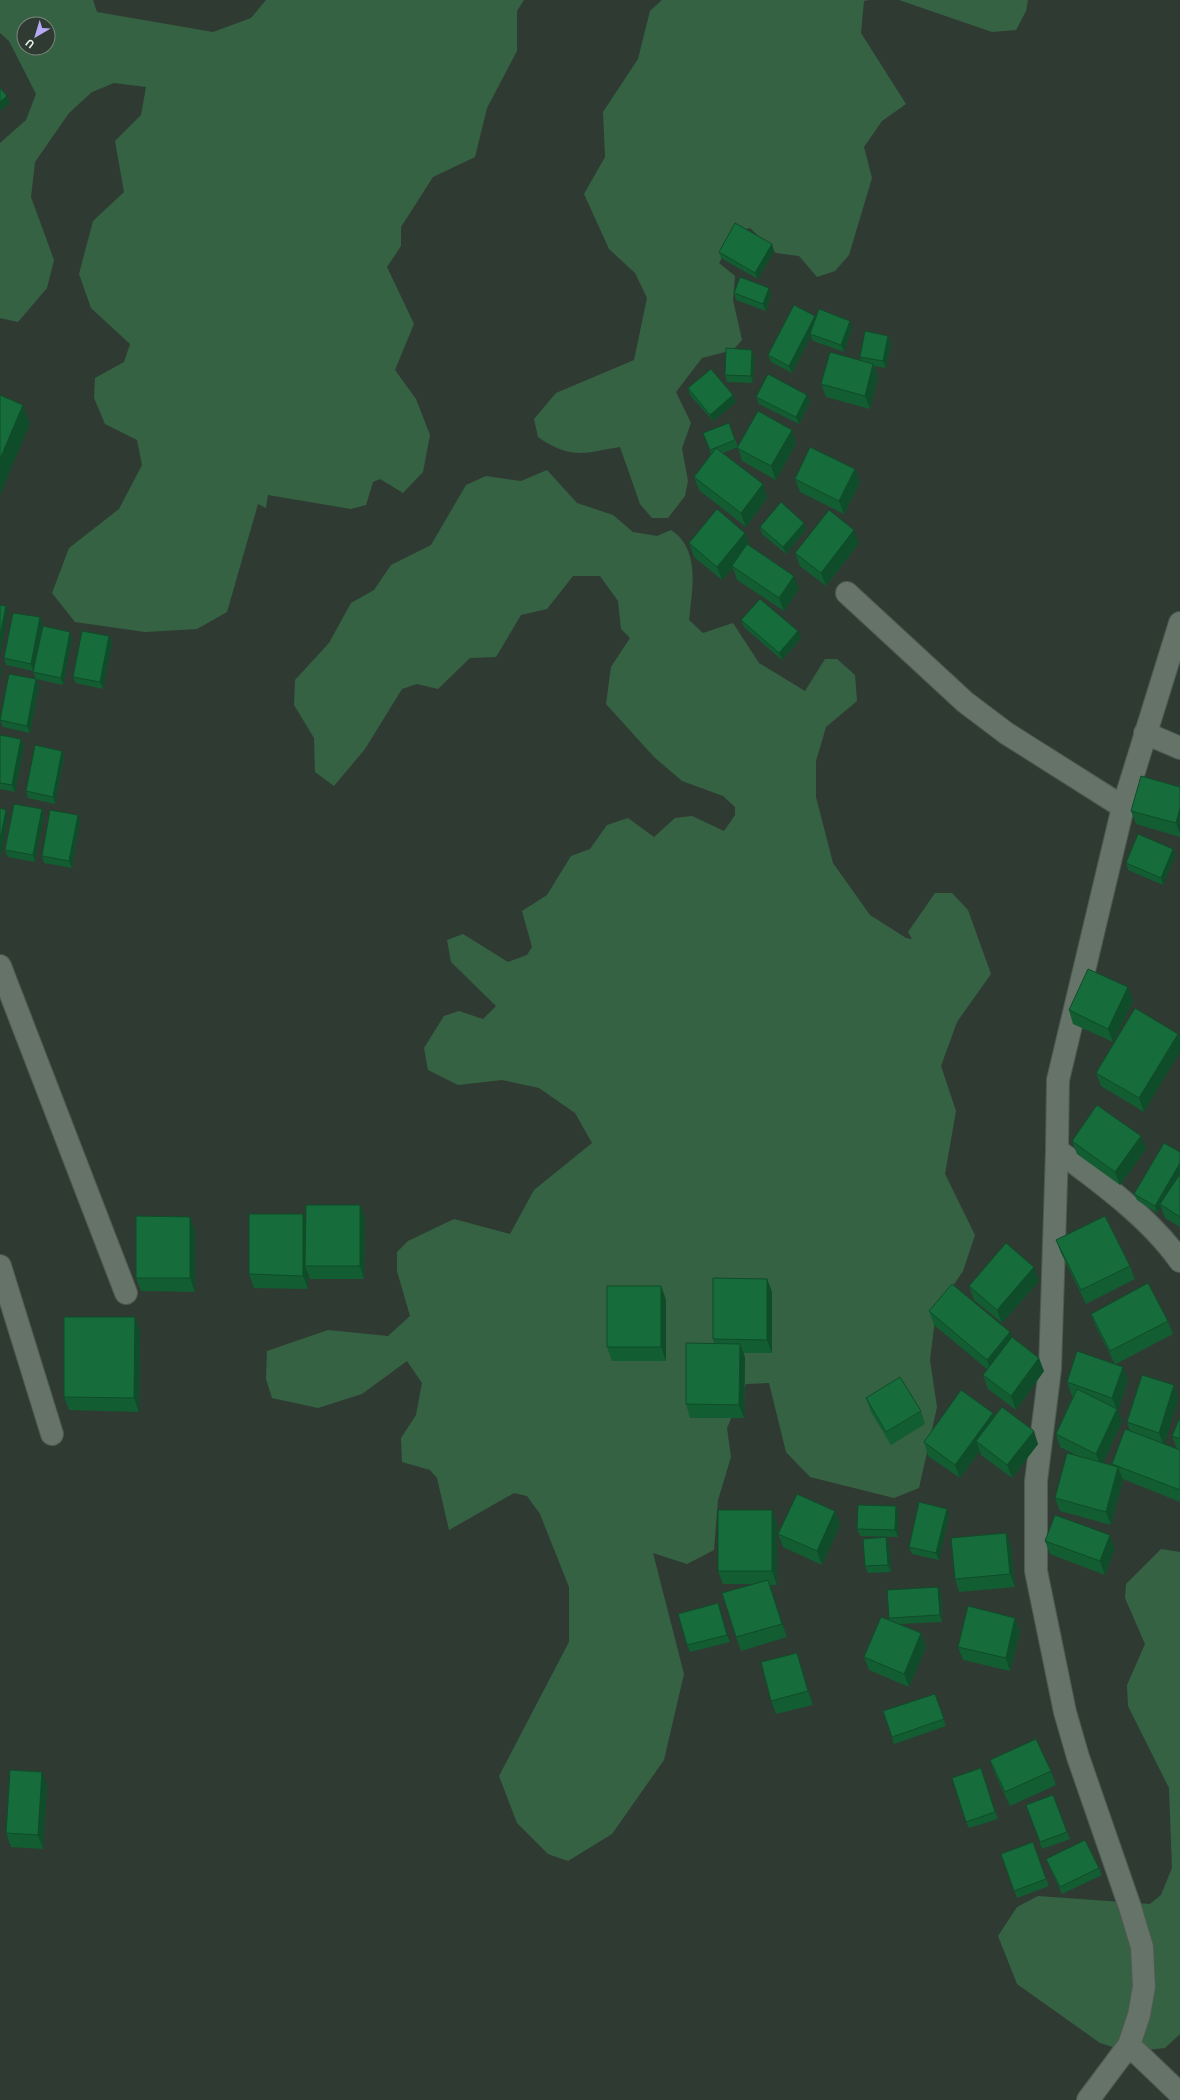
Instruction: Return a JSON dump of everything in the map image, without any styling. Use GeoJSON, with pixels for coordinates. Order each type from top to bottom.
{"type":"FeatureCollection","features":[{"type":"Feature","properties":{"kind":"street"},"geometry":{"type":"LineString","coordinates":[[848,592],[965,702],[1006,733],[1123,808]]}},
{"type":"Feature","properties":{"kind":"street"},"geometry":{"type":"LineString","coordinates":[[1088,2100],[1129,2045],[1140,2015],[1144,1986],[1142,1947],[1130,1907],[1078,1757],[1065,1712],[1036,1570],[1036,1481],[1050,1369],[1058,1150],[1058,1080],[1123,808],[1180,623]]}},
{"type":"Feature","properties":{"kind":"street"},"geometry":{"type":"LineString","coordinates":[[1145,733],[1180,748]]}},
{"type":"Feature","properties":{"kind":"street"},"geometry":{"type":"LineString","coordinates":[[0,966],[126,1293]]}},
{"type":"Feature","properties":{"kind":"street"},"geometry":{"type":"LineString","coordinates":[[1058,1150],[1099,1181],[1144,1222],[1180,1261]]}},
{"type":"Feature","properties":{"kind":"street"},"geometry":{"type":"LineString","coordinates":[[0,1266],[52,1434]]}},
{"type":"Feature","properties":{"kind":"street"},"geometry":{"type":"LineString","coordinates":[[1129,2045],[1180,2094]]}},
{"type":"Feature","properties":{"kind":"green space"},"geometry":{"type":"Polygon","coordinates":[[[0,0],[93,0],[97,12],[213,32],[251,18],[266,0],[524,0],[517,11],[517,51],[487,108],[475,157],[433,177],[401,227],[401,246],[387,267],[414,324],[395,370],[416,399],[430,435],[423,472],[403,493],[380,479],[373,482],[366,505],[351,509],[268,495],[266,508],[258,504],[227,612],[197,629],[145,632],[75,622],[52,593],[69,548],[119,509],[142,465],[137,440],[105,424],[94,398],[95,378],[124,362],[130,344],[91,308],[79,274],[93,221],[124,192],[115,141],[141,115],[146,87],[114,83],[92,92],[69,113],[35,162],[31,197],[54,260],[47,288],[18,322],[0,318],[0,143],[26,120],[36,94],[17,56],[56,56],[56,16],[16,16],[16,55],[9,41],[0,33],[0,0]]]}},
{"type":"Feature","properties":{"kind":"green space"},"geometry":{"type":"Polygon","coordinates":[[[662,0],[869,0],[864,1],[861,33],[906,104],[882,121],[864,147],[872,178],[849,255],[835,271],[817,277],[799,256],[776,253],[750,228],[737,231],[719,263],[735,276],[733,300],[742,340],[733,350],[702,358],[676,392],[691,423],[682,448],[688,481],[685,496],[668,518],[652,518],[640,504],[620,447],[587,453],[569,452],[560,449],[538,437],[534,419],[556,393],[634,360],[647,298],[635,273],[609,249],[584,194],[605,157],[603,112],[638,59],[650,11],[662,0]]]}},
{"type":"Feature","properties":{"kind":"green space"},"geometry":{"type":"Polygon","coordinates":[[[899,0],[1028,0],[1026,11],[1016,30],[992,32],[899,0]]]}},
{"type":"Feature","properties":{"kind":"green space"},"geometry":{"type":"Polygon","coordinates":[[[547,470],[577,503],[613,515],[633,532],[657,536],[671,530],[681,538],[691,559],[693,583],[689,620],[703,633],[733,623],[759,663],[805,691],[825,659],[837,659],[855,675],[857,701],[826,727],[816,761],[816,797],[833,863],[870,915],[906,938],[912,939],[908,932],[935,893],[952,893],[968,910],[991,974],[957,1022],[941,1066],[956,1111],[945,1174],[975,1235],[963,1271],[936,1311],[930,1360],[937,1407],[919,1488],[894,1498],[810,1477],[786,1452],[769,1383],[746,1384],[727,1428],[731,1457],[718,1500],[714,1550],[687,1564],[653,1553],[684,1674],[664,1760],[612,1834],[568,1861],[548,1854],[517,1823],[499,1776],[569,1642],[569,1587],[540,1514],[527,1496],[514,1493],[449,1530],[437,1478],[430,1470],[402,1462],[401,1438],[416,1415],[422,1383],[407,1361],[362,1394],[318,1408],[272,1398],[266,1379],[267,1351],[328,1330],[388,1336],[410,1316],[397,1271],[397,1252],[408,1241],[454,1219],[510,1234],[534,1190],[592,1143],[575,1113],[539,1088],[502,1080],[458,1085],[428,1070],[424,1048],[444,1016],[459,1011],[483,1019],[496,1006],[451,962],[447,940],[463,934],[508,962],[527,955],[532,947],[522,911],[547,895],[571,856],[590,849],[607,825],[628,818],[654,837],[675,818],[692,816],[724,831],[735,815],[735,807],[723,796],[682,781],[654,757],[606,704],[611,667],[630,638],[621,629],[618,601],[600,576],[573,576],[547,609],[521,615],[496,657],[470,658],[438,689],[417,684],[402,689],[365,749],[334,786],[315,772],[314,738],[294,705],[295,680],[329,643],[351,603],[374,590],[391,565],[431,545],[466,485],[486,476],[521,481],[547,470]]]}},
{"type":"Feature","properties":{"kind":"green space"},"geometry":{"type":"Polygon","coordinates":[[[1161,1549],[1180,1552],[1180,2034],[1165,2048],[1129,2052],[1100,2043],[1017,1984],[998,1936],[1017,1907],[1038,1896],[1150,1904],[1161,1895],[1172,1868],[1169,1788],[1128,1706],[1127,1685],[1145,1644],[1125,1598],[1126,1584],[1161,1549]]]}},
{"type":"Feature","properties":{"kind":"building"},"geometry":{"type":"Polygon","coordinates":[[[0,88],[7,96],[0,102],[0,88]]]}},
{"type":"Feature","properties":{"kind":"building"},"geometry":{"type":"Polygon","coordinates":[[[735,223],[772,244],[755,273],[719,252],[735,223]]]}},
{"type":"Feature","properties":{"kind":"building"},"geometry":{"type":"Polygon","coordinates":[[[740,277],[769,288],[763,304],[734,293],[740,277]]]}},
{"type":"Feature","properties":{"kind":"building"},"geometry":{"type":"Polygon","coordinates":[[[794,305],[815,316],[789,366],[768,355],[794,305]]]}},
{"type":"Feature","properties":{"kind":"building"},"geometry":{"type":"Polygon","coordinates":[[[819,309],[850,321],[841,345],[810,334],[819,309]]]}},
{"type":"Feature","properties":{"kind":"building"},"geometry":{"type":"Polygon","coordinates":[[[865,331],[888,336],[883,361],[860,357],[865,331]]]}},
{"type":"Feature","properties":{"kind":"building"},"geometry":{"type":"Polygon","coordinates":[[[726,348],[752,350],[751,376],[725,375],[726,348]]]}},
{"type":"Feature","properties":{"kind":"building"},"geometry":{"type":"Polygon","coordinates":[[[830,352],[873,364],[865,396],[821,384],[830,352]]]}},
{"type":"Feature","properties":{"kind":"building"},"geometry":{"type":"Polygon","coordinates":[[[711,369],[733,395],[710,415],[688,388],[711,369]]]}},
{"type":"Feature","properties":{"kind":"building"},"geometry":{"type":"Polygon","coordinates":[[[768,374],[807,395],[796,417],[756,397],[768,374]]]}},
{"type":"Feature","properties":{"kind":"building"},"geometry":{"type":"Polygon","coordinates":[[[0,395],[23,405],[0,459],[0,395]]]}},
{"type":"Feature","properties":{"kind":"building"},"geometry":{"type":"Polygon","coordinates":[[[758,411],[792,430],[771,466],[737,448],[758,411]]]}},
{"type":"Feature","properties":{"kind":"building"},"geometry":{"type":"Polygon","coordinates":[[[729,423],[735,440],[710,450],[703,433],[729,423]]]}},
{"type":"Feature","properties":{"kind":"building"},"geometry":{"type":"Polygon","coordinates":[[[810,447],[855,469],[839,501],[795,479],[810,447]]]}},
{"type":"Feature","properties":{"kind":"building"},"geometry":{"type":"Polygon","coordinates":[[[716,448],[763,484],[741,513],[694,477],[716,448]]]}},
{"type":"Feature","properties":{"kind":"building"},"geometry":{"type":"Polygon","coordinates":[[[781,502],[804,523],[783,547],[760,527],[781,502]]]}},
{"type":"Feature","properties":{"kind":"building"},"geometry":{"type":"Polygon","coordinates":[[[717,509],[745,533],[717,567],[689,543],[717,509]]]}},
{"type":"Feature","properties":{"kind":"building"},"geometry":{"type":"Polygon","coordinates":[[[829,510],[854,530],[821,573],[795,553],[829,510]]]}},
{"type":"Feature","properties":{"kind":"building"},"geometry":{"type":"Polygon","coordinates":[[[747,544],[794,576],[779,598],[732,566],[747,544]]]}},
{"type":"Feature","properties":{"kind":"building"},"geometry":{"type":"Polygon","coordinates":[[[760,599],[798,631],[779,653],[741,620],[760,599]]]}},
{"type":"Feature","properties":{"kind":"building"},"geometry":{"type":"Polygon","coordinates":[[[0,605],[6,606],[0,636],[0,605]]]}},
{"type":"Feature","properties":{"kind":"building"},"geometry":{"type":"Polygon","coordinates":[[[13,613],[40,617],[31,664],[4,658],[13,613]]]}},
{"type":"Feature","properties":{"kind":"building"},"geometry":{"type":"Polygon","coordinates":[[[43,626],[70,632],[61,678],[33,672],[43,626]]]}},
{"type":"Feature","properties":{"kind":"building"},"geometry":{"type":"Polygon","coordinates":[[[82,631],[109,636],[100,682],[73,677],[82,631]]]}},
{"type":"Feature","properties":{"kind":"building"},"geometry":{"type":"Polygon","coordinates":[[[9,674],[36,679],[27,726],[0,720],[9,674]]]}},
{"type":"Feature","properties":{"kind":"building"},"geometry":{"type":"Polygon","coordinates":[[[0,735],[21,739],[12,785],[0,783],[0,735]]]}},
{"type":"Feature","properties":{"kind":"building"},"geometry":{"type":"Polygon","coordinates":[[[35,745],[62,751],[53,797],[26,791],[35,745]]]}},
{"type":"Feature","properties":{"kind":"building"},"geometry":{"type":"Polygon","coordinates":[[[1141,776],[1180,787],[1180,808],[1176,823],[1131,811],[1141,776]]]}},
{"type":"Feature","properties":{"kind":"building"},"geometry":{"type":"Polygon","coordinates":[[[14,804],[42,809],[33,855],[5,850],[14,804]]]}},
{"type":"Feature","properties":{"kind":"building"},"geometry":{"type":"Polygon","coordinates":[[[0,808],[6,810],[0,840],[0,808]]]}},
{"type":"Feature","properties":{"kind":"building"},"geometry":{"type":"Polygon","coordinates":[[[50,810],[78,815],[69,861],[42,856],[50,810]]]}},
{"type":"Feature","properties":{"kind":"building"},"geometry":{"type":"Polygon","coordinates":[[[1138,834],[1173,849],[1161,878],[1126,863],[1138,834]]]}},
{"type":"Feature","properties":{"kind":"building"},"geometry":{"type":"Polygon","coordinates":[[[1088,969],[1128,987],[1108,1029],[1069,1010],[1088,969]]]}},
{"type":"Feature","properties":{"kind":"building"},"geometry":{"type":"Polygon","coordinates":[[[1135,1008],[1178,1034],[1139,1098],[1096,1073],[1135,1008]]]}},
{"type":"Feature","properties":{"kind":"building"},"geometry":{"type":"Polygon","coordinates":[[[1097,1105],[1141,1136],[1115,1172],[1072,1141],[1097,1105]]]}},
{"type":"Feature","properties":{"kind":"building"},"geometry":{"type":"Polygon","coordinates":[[[1164,1143],[1180,1152],[1180,1163],[1155,1206],[1134,1194],[1164,1143]]]}},
{"type":"Feature","properties":{"kind":"building"},"geometry":{"type":"Polygon","coordinates":[[[1180,1174],[1180,1217],[1160,1204],[1180,1174]]]}},
{"type":"Feature","properties":{"kind":"building"},"geometry":{"type":"Polygon","coordinates":[[[306,1205],[360,1205],[360,1266],[305,1266],[306,1205]]]}},
{"type":"Feature","properties":{"kind":"building"},"geometry":{"type":"Polygon","coordinates":[[[249,1214],[303,1214],[303,1276],[249,1274],[249,1214]]]}},
{"type":"Feature","properties":{"kind":"building"},"geometry":{"type":"Polygon","coordinates":[[[136,1216],[190,1217],[190,1278],[136,1278],[136,1216]]]}},
{"type":"Feature","properties":{"kind":"building"},"geometry":{"type":"Polygon","coordinates":[[[1105,1216],[1130,1266],[1081,1290],[1056,1240],[1105,1216]]]}},
{"type":"Feature","properties":{"kind":"building"},"geometry":{"type":"Polygon","coordinates":[[[1006,1243],[1034,1267],[997,1310],[969,1286],[1006,1243]]]}},
{"type":"Feature","properties":{"kind":"building"},"geometry":{"type":"Polygon","coordinates":[[[713,1278],[767,1279],[767,1340],[713,1339],[713,1278]]]}},
{"type":"Feature","properties":{"kind":"building"},"geometry":{"type":"Polygon","coordinates":[[[1148,1283],[1168,1321],[1110,1351],[1091,1314],[1148,1283]]]}},
{"type":"Feature","properties":{"kind":"building"},"geometry":{"type":"Polygon","coordinates":[[[952,1284],[1010,1332],[987,1360],[929,1311],[952,1284]]]}},
{"type":"Feature","properties":{"kind":"building"},"geometry":{"type":"Polygon","coordinates":[[[607,1286],[661,1286],[661,1347],[607,1347],[607,1286]]]}},
{"type":"Feature","properties":{"kind":"building"},"geometry":{"type":"Polygon","coordinates":[[[64,1317],[135,1317],[134,1398],[64,1397],[64,1317]]]}},
{"type":"Feature","properties":{"kind":"building"},"geometry":{"type":"Polygon","coordinates":[[[1012,1337],[1039,1358],[1011,1396],[983,1375],[1012,1337]]]}},
{"type":"Feature","properties":{"kind":"building"},"geometry":{"type":"Polygon","coordinates":[[[686,1343],[740,1344],[739,1405],[686,1404],[686,1343]]]}},
{"type":"Feature","properties":{"kind":"building"},"geometry":{"type":"Polygon","coordinates":[[[1077,1351],[1123,1367],[1112,1398],[1067,1382],[1077,1351]]]}},
{"type":"Feature","properties":{"kind":"building"},"geometry":{"type":"Polygon","coordinates":[[[1142,1375],[1174,1385],[1159,1433],[1127,1422],[1142,1375]]]}},
{"type":"Feature","properties":{"kind":"building"},"geometry":{"type":"Polygon","coordinates":[[[900,1377],[921,1411],[886,1432],[866,1398],[900,1377]]]}},
{"type":"Feature","properties":{"kind":"building"},"geometry":{"type":"Polygon","coordinates":[[[1077,1389],[1117,1409],[1096,1454],[1056,1434],[1077,1389]]]}},
{"type":"Feature","properties":{"kind":"building"},"geometry":{"type":"Polygon","coordinates":[[[961,1390],[993,1413],[955,1465],[924,1442],[961,1390]]]}},
{"type":"Feature","properties":{"kind":"building"},"geometry":{"type":"Polygon","coordinates":[[[1002,1407],[1034,1431],[1007,1465],[976,1441],[1002,1407]]]}},
{"type":"Feature","properties":{"kind":"building"},"geometry":{"type":"Polygon","coordinates":[[[1180,1417],[1180,1439],[1172,1436],[1180,1417]]]}},
{"type":"Feature","properties":{"kind":"building"},"geometry":{"type":"Polygon","coordinates":[[[1125,1429],[1180,1450],[1180,1490],[1112,1464],[1125,1429]]]}},
{"type":"Feature","properties":{"kind":"building"},"geometry":{"type":"Polygon","coordinates":[[[1067,1453],[1118,1467],[1106,1512],[1055,1498],[1067,1453]]]}},
{"type":"Feature","properties":{"kind":"building"},"geometry":{"type":"Polygon","coordinates":[[[797,1494],[835,1511],[817,1551],[778,1534],[797,1494]]]}},
{"type":"Feature","properties":{"kind":"building"},"geometry":{"type":"Polygon","coordinates":[[[919,1502],[947,1509],[936,1553],[909,1547],[919,1502]]]}},
{"type":"Feature","properties":{"kind":"building"},"geometry":{"type":"Polygon","coordinates":[[[858,1505],[896,1506],[895,1530],[857,1529],[858,1505]]]}},
{"type":"Feature","properties":{"kind":"building"},"geometry":{"type":"Polygon","coordinates":[[[718,1510],[772,1510],[772,1571],[718,1571],[718,1510]]]}},
{"type":"Feature","properties":{"kind":"building"},"geometry":{"type":"Polygon","coordinates":[[[1055,1515],[1110,1535],[1100,1561],[1045,1541],[1055,1515]]]}},
{"type":"Feature","properties":{"kind":"building"},"geometry":{"type":"Polygon","coordinates":[[[1006,1533],[1010,1574],[955,1579],[951,1538],[1006,1533]]]}},
{"type":"Feature","properties":{"kind":"building"},"geometry":{"type":"Polygon","coordinates":[[[886,1537],[888,1565],[865,1566],[863,1539],[886,1537]]]}},
{"type":"Feature","properties":{"kind":"building"},"geometry":{"type":"Polygon","coordinates":[[[768,1580],[782,1624],[736,1637],[722,1593],[768,1580]]]}},
{"type":"Feature","properties":{"kind":"building"},"geometry":{"type":"Polygon","coordinates":[[[938,1587],[940,1615],[889,1618],[887,1590],[938,1587]]]}},
{"type":"Feature","properties":{"kind":"building"},"geometry":{"type":"Polygon","coordinates":[[[718,1603],[727,1635],[687,1645],[678,1614],[718,1603]]]}},
{"type":"Feature","properties":{"kind":"building"},"geometry":{"type":"Polygon","coordinates":[[[968,1606],[1015,1618],[1006,1658],[958,1647],[968,1606]]]}},
{"type":"Feature","properties":{"kind":"building"},"geometry":{"type":"Polygon","coordinates":[[[881,1617],[921,1633],[904,1674],[864,1657],[881,1617]]]}},
{"type":"Feature","properties":{"kind":"building"},"geometry":{"type":"Polygon","coordinates":[[[797,1653],[808,1691],[771,1701],[761,1662],[797,1653]]]}},
{"type":"Feature","properties":{"kind":"building"},"geometry":{"type":"Polygon","coordinates":[[[935,1694],[944,1719],[892,1737],[883,1711],[935,1694]]]}},
{"type":"Feature","properties":{"kind":"building"},"geometry":{"type":"Polygon","coordinates":[[[1036,1739],[1051,1771],[1005,1792],[990,1760],[1036,1739]]]}},
{"type":"Feature","properties":{"kind":"building"},"geometry":{"type":"Polygon","coordinates":[[[981,1768],[995,1812],[966,1822],[952,1778],[981,1768]]]}},
{"type":"Feature","properties":{"kind":"building"},"geometry":{"type":"Polygon","coordinates":[[[10,1770],[42,1772],[38,1835],[6,1833],[10,1770]]]}},
{"type":"Feature","properties":{"kind":"building"},"geometry":{"type":"Polygon","coordinates":[[[1053,1795],[1067,1832],[1040,1842],[1026,1805],[1053,1795]]]}},
{"type":"Feature","properties":{"kind":"building"},"geometry":{"type":"Polygon","coordinates":[[[1085,1840],[1099,1868],[1060,1887],[1046,1859],[1085,1840]]]}},
{"type":"Feature","properties":{"kind":"building"},"geometry":{"type":"Polygon","coordinates":[[[1033,1842],[1046,1879],[1014,1891],[1001,1854],[1033,1842]]]}}]}
